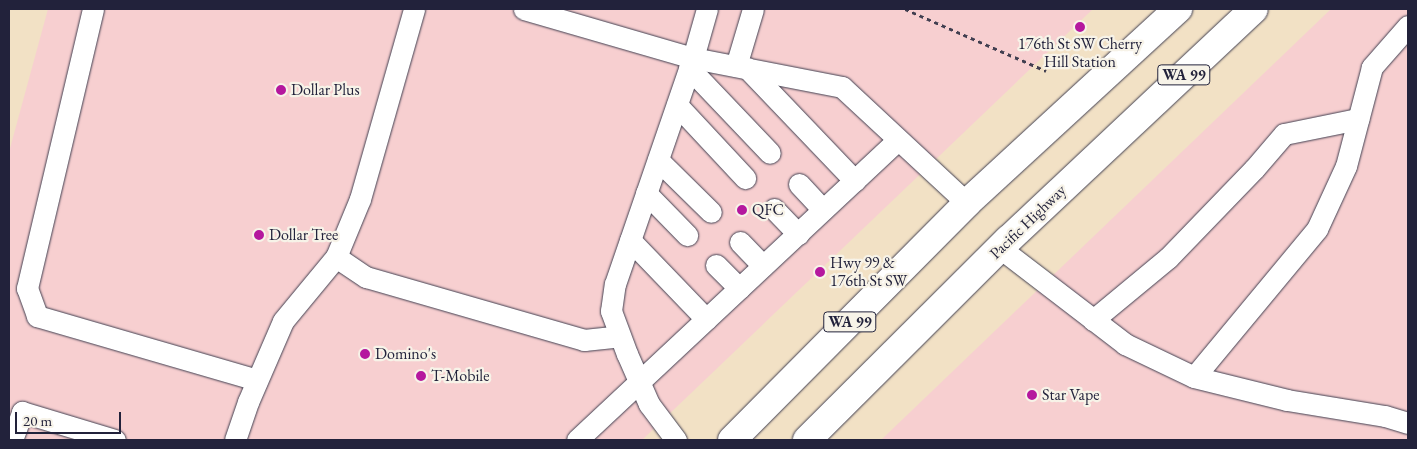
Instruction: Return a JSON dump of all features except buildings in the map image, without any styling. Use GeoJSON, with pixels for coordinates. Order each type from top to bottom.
{"type":"FeatureCollection","features":[{"type":"Feature","properties":{"kind":"highway","name":"WA 99"},"geometry":{"type":"LineString","coordinates":[[732,440],[967,203],[1178,9]]}},
{"type":"Feature","properties":{"kind":"highway","name":"Pacific Highway"},"geometry":{"type":"LineString","coordinates":[[807,440],[1000,248],[1254,9]]}},
{"type":"Feature","properties":{"kind":"lane"},"geometry":{"type":"LineString","coordinates":[[93,9],[27,288],[37,316],[257,380]]}},
{"type":"Feature","properties":{"kind":"lane"},"geometry":{"type":"LineString","coordinates":[[235,440],[257,380],[283,321],[336,257],[360,199],[414,9]]}},
{"type":"Feature","properties":{"kind":"lane"},"geometry":{"type":"LineString","coordinates":[[524,9],[691,63],[741,67],[842,88],[967,203]]}},
{"type":"Feature","properties":{"kind":"lane"},"geometry":{"type":"LineString","coordinates":[[676,440],[649,404],[611,310],[615,284],[691,63],[707,9]]}},
{"type":"Feature","properties":{"kind":"lane"},"geometry":{"type":"LineString","coordinates":[[741,67],[753,9]]}},
{"type":"Feature","properties":{"kind":"lane"},"geometry":{"type":"LineString","coordinates":[[1194,377],[1317,229],[1346,166],[1372,67],[1408,26]]}},
{"type":"Feature","properties":{"kind":"lane"},"geometry":{"type":"LineString","coordinates":[[691,63],[770,153]]}},
{"type":"Feature","properties":{"kind":"lane"},"geometry":{"type":"LineString","coordinates":[[741,67],[855,181]]}},
{"type":"Feature","properties":{"kind":"lane"},"geometry":{"type":"LineString","coordinates":[[676,104],[745,178]]}},
{"type":"Feature","properties":{"kind":"lane"},"geometry":{"type":"LineString","coordinates":[[1093,320],[1168,258],[1254,169],[1284,134],[1358,119]]}},
{"type":"Feature","properties":{"kind":"lane"},"geometry":{"type":"LineString","coordinates":[[577,440],[898,140]]}},
{"type":"Feature","properties":{"kind":"lane"},"geometry":{"type":"LineString","coordinates":[[658,160],[711,212]]}},
{"type":"Feature","properties":{"kind":"lane"},"geometry":{"type":"LineString","coordinates":[[799,184],[823,210]]}},
{"type":"Feature","properties":{"kind":"lane"},"geometry":{"type":"LineString","coordinates":[[646,193],[687,235]]}},
{"type":"Feature","properties":{"kind":"lane"},"geometry":{"type":"LineString","coordinates":[[774,209],[798,234]]}},
{"type":"Feature","properties":{"kind":"lane"},"geometry":{"type":"LineString","coordinates":[[630,240],[706,319]]}},
{"type":"Feature","properties":{"kind":"lane"},"geometry":{"type":"LineString","coordinates":[[740,242],[763,266]]}},
{"type":"Feature","properties":{"kind":"lane"},"geometry":{"type":"LineString","coordinates":[[1000,248],[1125,344],[1194,377],[1287,400],[1385,416],[1408,423]]}},
{"type":"Feature","properties":{"kind":"lane"},"geometry":{"type":"LineString","coordinates":[[336,257],[366,276],[584,340],[620,336]]}},
{"type":"Feature","properties":{"kind":"lane"},"geometry":{"type":"LineString","coordinates":[[716,265],[739,288]]}},
{"type":"Feature","properties":{"kind":"lane"},"geometry":{"type":"LineString","coordinates":[[12,440],[22,412],[115,440]]}},
{"type":"Feature","properties":{"kind":"path"},"geometry":{"type":"LineString","coordinates":[[905,9],[1046,71]]}},
{"type":"Feature","properties":{"kind":"shaded area"},"geometry":{"type":"Polygon","coordinates":[[[48,9],[1093,9],[642,440],[9,440],[9,152],[48,9]]]}},
{"type":"Feature","properties":{"kind":"shaded area"},"geometry":{"type":"Polygon","coordinates":[[[1331,9],[1408,9],[1408,440],[881,440],[1331,9]]]}},
{"type":"Feature","properties":{"kind":"place","name":"176th St SW Cherry Hill Station"},"geometry":{"type":"Point","coordinates":[1080,27]}},
{"type":"Feature","properties":{"kind":"place","name":"Dollar Plus"},"geometry":{"type":"Point","coordinates":[281,90]}},
{"type":"Feature","properties":{"kind":"place","name":"QFC"},"geometry":{"type":"Point","coordinates":[742,210]}},
{"type":"Feature","properties":{"kind":"place","name":"Dollar Tree"},"geometry":{"type":"Point","coordinates":[259,235]}},
{"type":"Feature","properties":{"kind":"place","name":"Hwy 99 & 176th St SW"},"geometry":{"type":"Point","coordinates":[820,272]}},
{"type":"Feature","properties":{"kind":"place","name":"Domino's"},"geometry":{"type":"Point","coordinates":[365,354]}},
{"type":"Feature","properties":{"kind":"place","name":"T-Mobile"},"geometry":{"type":"Point","coordinates":[421,376]}},
{"type":"Feature","properties":{"kind":"place","name":"Star Vape"},"geometry":{"type":"Point","coordinates":[1032,395]}}]}
